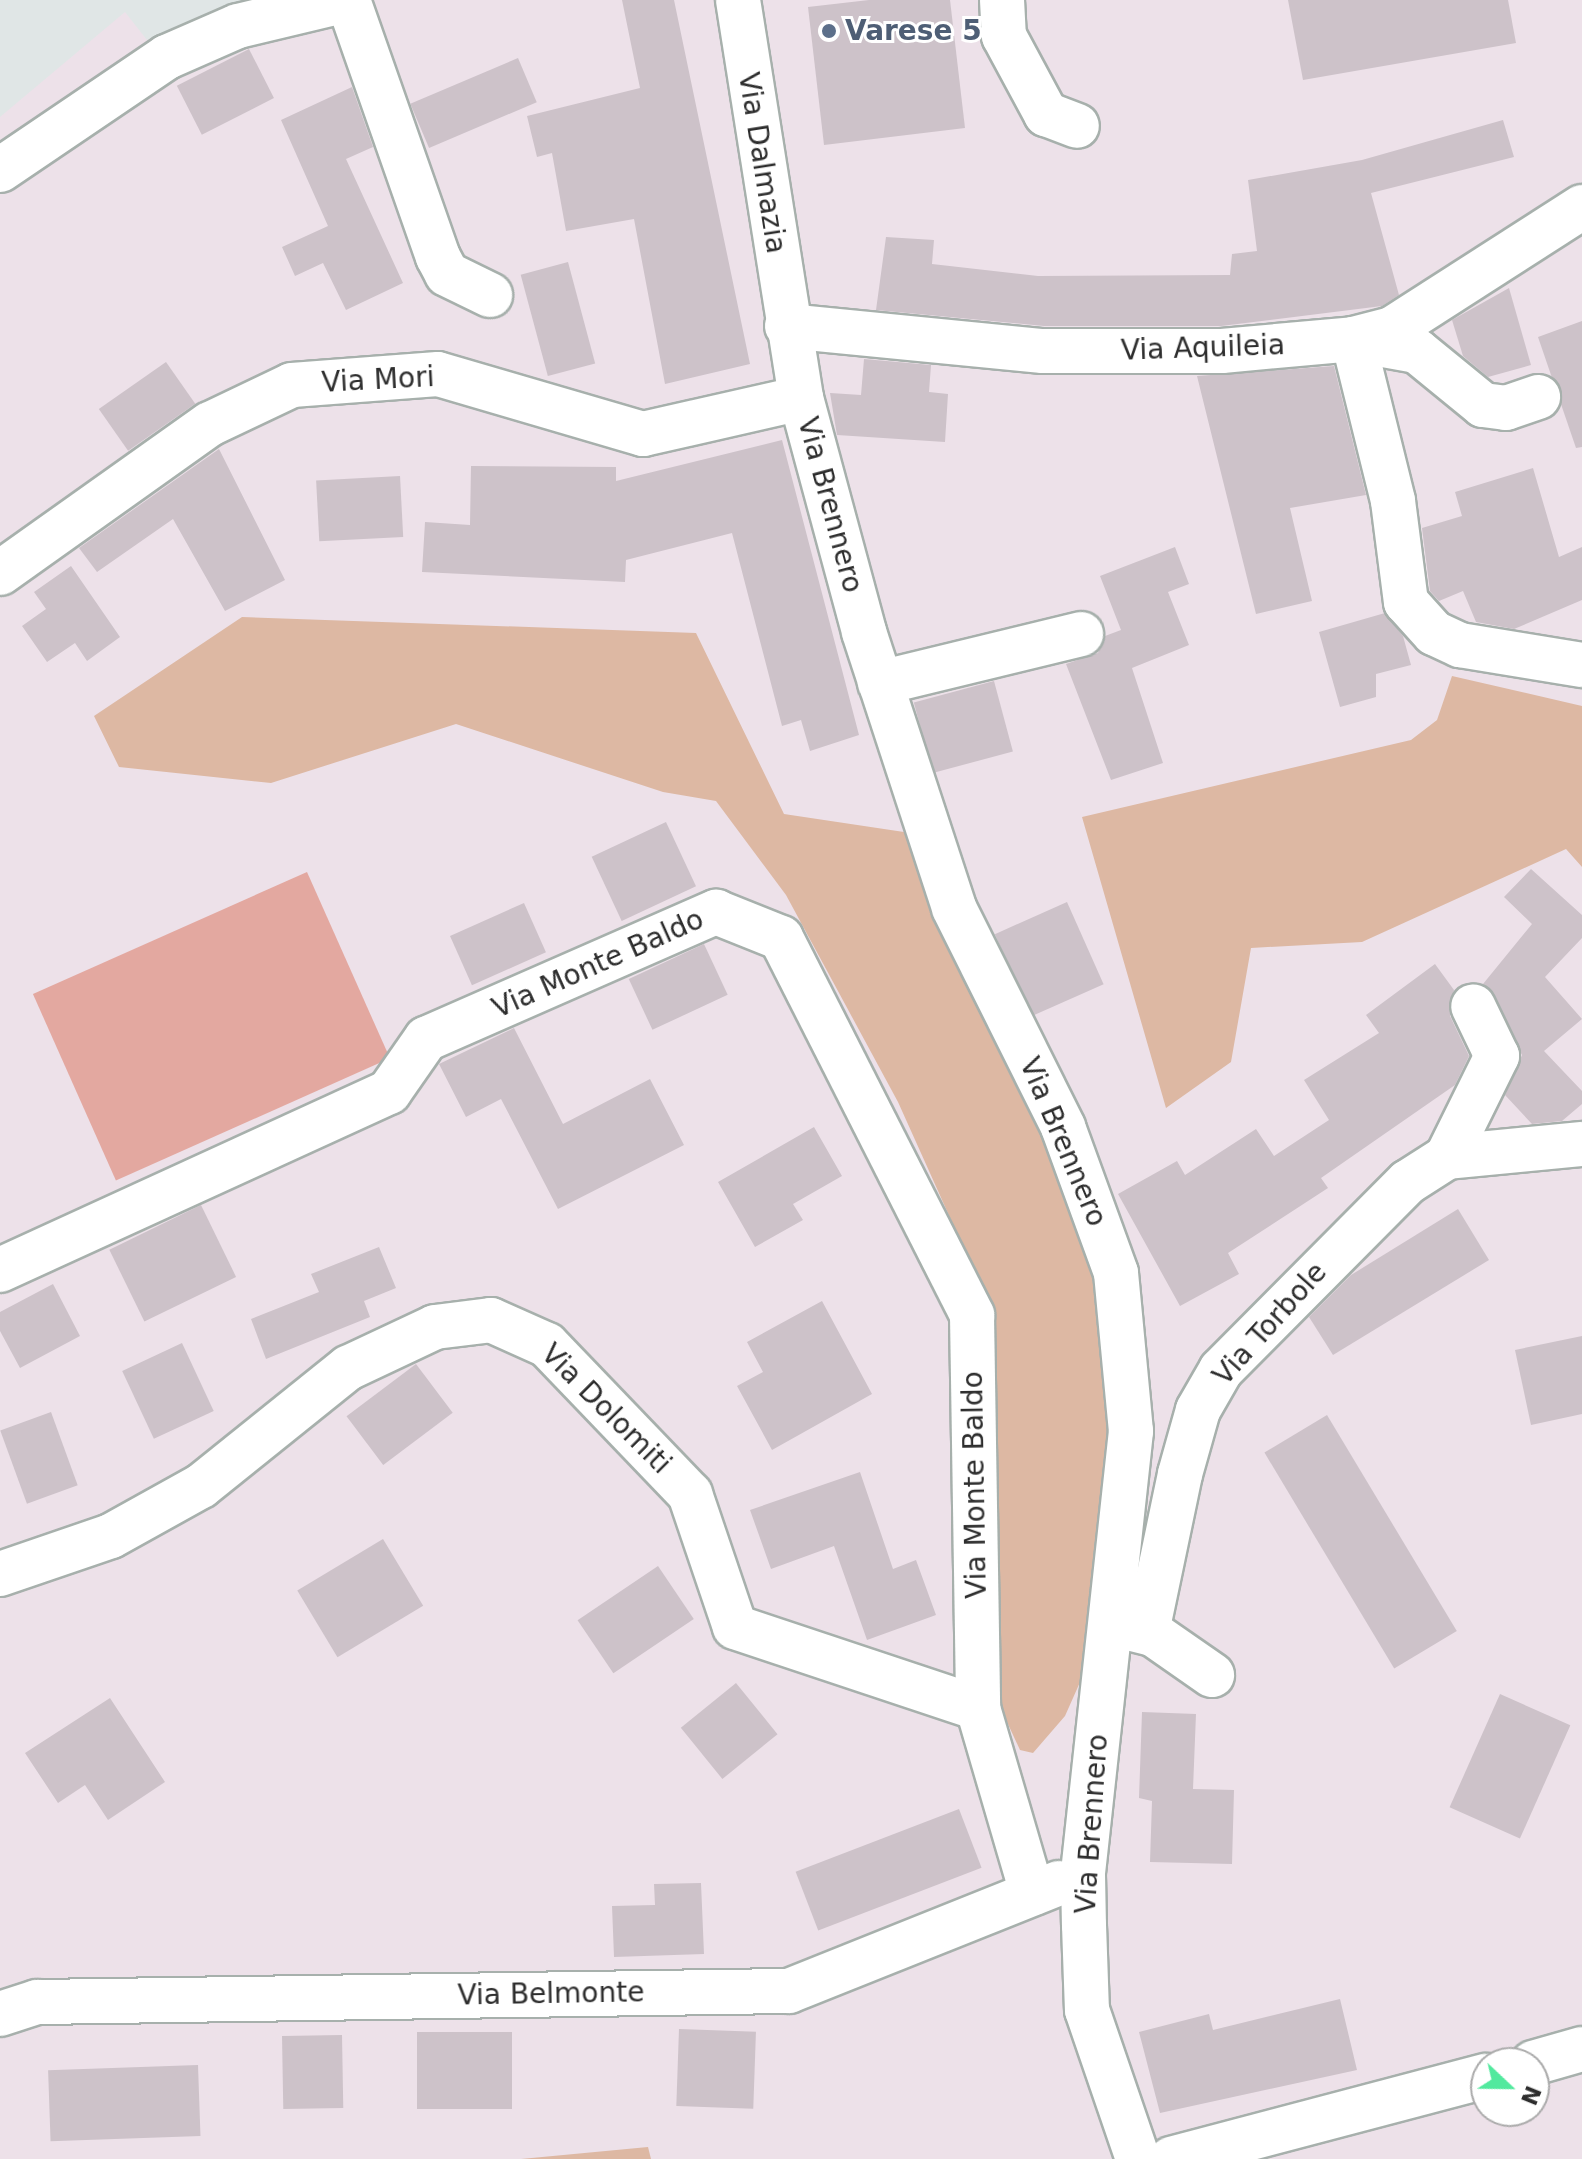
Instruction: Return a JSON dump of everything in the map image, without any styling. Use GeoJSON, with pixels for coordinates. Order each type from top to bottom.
{"type":"FeatureCollection","features":[{"type":"Feature","properties":{"kind":"street"},"geometry":{"type":"LineString","coordinates":[[0,170],[167,57],[238,26],[348,0],[438,257],[447,274],[490,295]]}},
{"type":"Feature","properties":{"kind":"street","name":"Via Dalmazia"},"geometry":{"type":"LineString","coordinates":[[738,0],[787,326]]}},
{"type":"Feature","properties":{"kind":"street"},"geometry":{"type":"LineString","coordinates":[[1002,0],[1004,36],[1046,114],[1077,126]]}},
{"type":"Feature","properties":{"kind":"street","name":"Via Aquileia"},"geometry":{"type":"LineString","coordinates":[[787,326],[1043,351],[1222,351],[1353,339],[1392,329],[1582,207]]}},
{"type":"Feature","properties":{"kind":"street","name":"Via Brennero"},"geometry":{"type":"LineString","coordinates":[[787,326],[801,398],[880,683],[954,908],[1063,1127],[1116,1273],[1131,1431],[1129,1628],[1083,1875],[1087,2010],[1138,2159]]}},
{"type":"Feature","properties":{"kind":"street"},"geometry":{"type":"LineString","coordinates":[[1538,397],[1483,405],[1417,351],[1353,339],[1393,501],[1406,602],[1434,633],[1460,645],[1582,665]]}},
{"type":"Feature","properties":{"kind":"street","name":"Via Mori"},"geometry":{"type":"LineString","coordinates":[[0,573],[210,424],[292,385],[438,374],[643,434],[801,398]]}},
{"type":"Feature","properties":{"kind":"street"},"geometry":{"type":"LineString","coordinates":[[880,683],[1081,634]]}},
{"type":"Feature","properties":{"kind":"street","name":"Via Monte Baldo"},"geometry":{"type":"LineString","coordinates":[[0,1270],[389,1092],[426,1039],[716,912],[781,938],[972,1315],[978,1708]]}},
{"type":"Feature","properties":{"kind":"street"},"geometry":{"type":"LineString","coordinates":[[1447,1157],[1497,1056],[1473,1006]]}},
{"type":"Feature","properties":{"kind":"street","name":"Via Torbole"},"geometry":{"type":"LineString","coordinates":[[1129,1628],[1198,1410],[1221,1370],[1408,1182],[1447,1157],[1582,1144]]}},
{"type":"Feature","properties":{"kind":"street","name":"Via Dolomiti"},"geometry":{"type":"LineString","coordinates":[[0,1574],[111,1536],[201,1486],[348,1368],[435,1327],[491,1320],[547,1345],[690,1494],[735,1627],[978,1708]]}},
{"type":"Feature","properties":{"kind":"street"},"geometry":{"type":"LineString","coordinates":[[1129,1628],[1212,1675]]}},
{"type":"Feature","properties":{"kind":"street"},"geometry":{"type":"LineString","coordinates":[[978,1708],[1032,1893]]}},
{"type":"Feature","properties":{"kind":"street","name":"Via Belmonte"},"geometry":{"type":"LineString","coordinates":[[0,2014],[37,2002],[789,1991],[1083,1875]]}},
{"type":"Feature","properties":{"kind":"street"},"geometry":{"type":"LineString","coordinates":[[1550,2058],[1582,2049]]}},
{"type":"Feature","properties":{"kind":"street"},"geometry":{"type":"LineString","coordinates":[[1171,2159],[1291,2132],[1470,2081]]}},
{"type":"Feature","properties":{"kind":"street"},"geometry":{"type":"LineString","coordinates":[[1252,2159],[1291,2132]]}},
{"type":"Feature","properties":{"kind":"shaded area"},"geometry":{"type":"Polygon","coordinates":[[[0,0],[253,0],[147,40],[125,12],[0,117],[0,0]]]}},
{"type":"Feature","properties":{"kind":"shaded area"},"geometry":{"type":"Polygon","coordinates":[[[242,617],[696,633],[784,814],[904,832],[1044,1128],[1092,1273],[1109,1437],[1081,1680],[1065,1716],[1033,1753],[1020,1750],[995,1696],[992,1311],[898,1102],[786,895],[716,801],[663,792],[456,724],[271,783],[119,767],[94,716],[242,617]]]}},
{"type":"Feature","properties":{"kind":"shaded area"},"geometry":{"type":"Polygon","coordinates":[[[1452,676],[1582,706],[1582,867],[1566,849],[1362,942],[1251,948],[1231,1062],[1166,1108],[1082,817],[1411,740],[1437,720],[1452,676]]]}},
{"type":"Feature","properties":{"kind":"shaded area"},"geometry":{"type":"Polygon","coordinates":[[[307,872],[390,1058],[116,1180],[33,994],[307,872]]]}},
{"type":"Feature","properties":{"kind":"shaded area"},"geometry":{"type":"Polygon","coordinates":[[[648,2147],[651,2159],[521,2159],[648,2147]]]}},
{"type":"Feature","properties":{"kind":"building"},"geometry":{"type":"Polygon","coordinates":[[[622,0],[674,0],[750,364],[665,384],[634,219],[566,231],[552,153],[537,157],[527,116],[640,88],[622,0]]]}},
{"type":"Feature","properties":{"kind":"building"},"geometry":{"type":"Polygon","coordinates":[[[869,0],[950,0],[965,128],[824,145],[808,7],[869,0]]]}},
{"type":"Feature","properties":{"kind":"building"},"geometry":{"type":"Polygon","coordinates":[[[1288,0],[1508,0],[1516,43],[1303,80],[1288,0]]]}},
{"type":"Feature","properties":{"kind":"building"},"geometry":{"type":"Polygon","coordinates":[[[249,49],[274,98],[202,135],[177,86],[249,49]]]}},
{"type":"Feature","properties":{"kind":"building"},"geometry":{"type":"Polygon","coordinates":[[[518,58],[537,102],[429,148],[410,104],[518,58]]]}},
{"type":"Feature","properties":{"kind":"building"},"geometry":{"type":"Polygon","coordinates":[[[352,87],[373,147],[346,159],[403,283],[346,310],[323,263],[295,276],[282,247],[328,226],[281,120],[352,87]]]}},
{"type":"Feature","properties":{"kind":"building"},"geometry":{"type":"Polygon","coordinates":[[[1503,120],[1514,157],[1371,193],[1399,295],[1382,306],[1221,326],[1044,326],[876,310],[886,237],[934,240],[932,264],[1038,276],[1230,275],[1232,254],[1257,251],[1248,180],[1362,160],[1503,120]]]}},
{"type":"Feature","properties":{"kind":"building"},"geometry":{"type":"Polygon","coordinates":[[[568,262],[595,363],[548,376],[521,275],[568,262]]]}},
{"type":"Feature","properties":{"kind":"building"},"geometry":{"type":"Polygon","coordinates":[[[1509,288],[1531,365],[1488,377],[1463,356],[1452,320],[1509,288]]]}},
{"type":"Feature","properties":{"kind":"building"},"geometry":{"type":"Polygon","coordinates":[[[1582,321],[1582,447],[1576,448],[1538,337],[1582,321]]]}},
{"type":"Feature","properties":{"kind":"building"},"geometry":{"type":"Polygon","coordinates":[[[864,359],[931,365],[929,392],[948,394],[945,442],[837,435],[830,393],[861,395],[864,359]]]}},
{"type":"Feature","properties":{"kind":"building"},"geometry":{"type":"Polygon","coordinates":[[[166,362],[195,404],[128,451],[99,409],[166,362]]]}},
{"type":"Feature","properties":{"kind":"building"},"geometry":{"type":"Polygon","coordinates":[[[1334,366],[1366,495],[1290,508],[1312,601],[1256,614],[1197,376],[1334,366]]]}},
{"type":"Feature","properties":{"kind":"building"},"geometry":{"type":"Polygon","coordinates":[[[782,440],[859,735],[810,751],[801,720],[782,726],[732,533],[626,560],[625,582],[422,572],[425,522],[470,525],[471,466],[616,467],[616,481],[782,440]]]}},
{"type":"Feature","properties":{"kind":"building"},"geometry":{"type":"Polygon","coordinates":[[[219,449],[285,580],[225,611],[173,519],[97,572],[79,548],[219,449]]]}},
{"type":"Feature","properties":{"kind":"building"},"geometry":{"type":"Polygon","coordinates":[[[1533,468],[1559,557],[1582,547],[1582,600],[1514,629],[1476,622],[1463,591],[1439,601],[1430,591],[1422,528],[1462,516],[1455,492],[1533,468]]]}},
{"type":"Feature","properties":{"kind":"building"},"geometry":{"type":"Polygon","coordinates":[[[400,476],[403,537],[319,541],[316,480],[400,476]]]}},
{"type":"Feature","properties":{"kind":"building"},"geometry":{"type":"Polygon","coordinates":[[[1175,547],[1189,584],[1168,592],[1189,645],[1132,668],[1163,763],[1111,780],[1066,664],[1098,653],[1105,636],[1121,630],[1100,576],[1175,547]]]}},
{"type":"Feature","properties":{"kind":"building"},"geometry":{"type":"Polygon","coordinates":[[[71,566],[120,637],[87,661],[75,643],[47,662],[22,626],[46,609],[34,592],[71,566]]]}},
{"type":"Feature","properties":{"kind":"building"},"geometry":{"type":"Polygon","coordinates":[[[1385,613],[1403,636],[1411,665],[1376,674],[1376,697],[1340,707],[1319,632],[1385,613]]]}},
{"type":"Feature","properties":{"kind":"building"},"geometry":{"type":"Polygon","coordinates":[[[994,681],[1013,752],[933,773],[914,702],[994,681]]]}},
{"type":"Feature","properties":{"kind":"building"},"geometry":{"type":"Polygon","coordinates":[[[666,822],[696,886],[622,921],[592,857],[666,822]]]}},
{"type":"Feature","properties":{"kind":"building"},"geometry":{"type":"Polygon","coordinates":[[[1531,869],[1582,915],[1582,938],[1545,977],[1582,1019],[1544,1051],[1582,1091],[1582,1104],[1562,1121],[1532,1124],[1505,1095],[1522,1055],[1483,984],[1532,924],[1504,897],[1531,869]]]}},
{"type":"Feature","properties":{"kind":"building"},"geometry":{"type":"Polygon","coordinates":[[[1067,902],[1104,984],[1031,1016],[995,934],[1067,902]]]}},
{"type":"Feature","properties":{"kind":"building"},"geometry":{"type":"Polygon","coordinates":[[[524,903],[546,952],[472,985],[450,936],[524,903]]]}},
{"type":"Feature","properties":{"kind":"building"},"geometry":{"type":"Polygon","coordinates":[[[704,944],[728,995],[652,1030],[629,979],[704,944]]]}},
{"type":"Feature","properties":{"kind":"building"},"geometry":{"type":"Polygon","coordinates":[[[1435,964],[1454,990],[1450,1016],[1469,1056],[1455,1085],[1321,1178],[1328,1188],[1228,1253],[1239,1274],[1180,1306],[1118,1194],[1177,1161],[1185,1175],[1256,1129],[1274,1156],[1329,1120],[1304,1080],[1379,1033],[1366,1015],[1435,964]]]}},
{"type":"Feature","properties":{"kind":"building"},"geometry":{"type":"Polygon","coordinates":[[[514,1028],[563,1124],[650,1079],[684,1145],[558,1209],[501,1099],[466,1117],[439,1064],[514,1028]]]}},
{"type":"Feature","properties":{"kind":"building"},"geometry":{"type":"Polygon","coordinates":[[[814,1127],[842,1176],[793,1204],[803,1220],[755,1247],[718,1182],[814,1127]]]}},
{"type":"Feature","properties":{"kind":"building"},"geometry":{"type":"Polygon","coordinates":[[[201,1205],[236,1277],[144,1322],[109,1250],[201,1205]]]}},
{"type":"Feature","properties":{"kind":"building"},"geometry":{"type":"Polygon","coordinates":[[[1458,1209],[1489,1260],[1333,1355],[1309,1317],[1351,1275],[1458,1209]]]}},
{"type":"Feature","properties":{"kind":"building"},"geometry":{"type":"Polygon","coordinates":[[[379,1247],[396,1288],[364,1301],[370,1317],[266,1359],[251,1319],[319,1292],[311,1274],[379,1247]]]}},
{"type":"Feature","properties":{"kind":"building"},"geometry":{"type":"Polygon","coordinates":[[[53,1284],[80,1336],[20,1368],[0,1331],[0,1312],[53,1284]]]}},
{"type":"Feature","properties":{"kind":"building"},"geometry":{"type":"Polygon","coordinates":[[[822,1301],[872,1394],[772,1450],[737,1386],[763,1372],[747,1342],[822,1301]]]}},
{"type":"Feature","properties":{"kind":"building"},"geometry":{"type":"Polygon","coordinates":[[[1582,1336],[1582,1414],[1531,1425],[1515,1350],[1582,1336]]]}},
{"type":"Feature","properties":{"kind":"building"},"geometry":{"type":"Polygon","coordinates":[[[182,1343],[214,1411],[154,1439],[122,1371],[182,1343]]]}},
{"type":"Feature","properties":{"kind":"building"},"geometry":{"type":"Polygon","coordinates":[[[416,1364],[453,1413],[383,1465],[347,1416],[416,1364]]]}},
{"type":"Feature","properties":{"kind":"building"},"geometry":{"type":"Polygon","coordinates":[[[51,1412],[78,1485],[27,1504],[0,1430],[51,1412]]]}},
{"type":"Feature","properties":{"kind":"building"},"geometry":{"type":"Polygon","coordinates":[[[1327,1415],[1457,1631],[1394,1669],[1264,1453],[1327,1415]]]}},
{"type":"Feature","properties":{"kind":"building"},"geometry":{"type":"Polygon","coordinates":[[[860,1472],[893,1569],[916,1560],[936,1615],[867,1640],[834,1546],[771,1569],[750,1510],[860,1472]]]}},
{"type":"Feature","properties":{"kind":"building"},"geometry":{"type":"Polygon","coordinates":[[[383,1539],[423,1606],[337,1657],[297,1591],[383,1539]]]}},
{"type":"Feature","properties":{"kind":"building"},"geometry":{"type":"Polygon","coordinates":[[[658,1566],[694,1619],[613,1673],[578,1620],[658,1566]]]}},
{"type":"Feature","properties":{"kind":"building"},"geometry":{"type":"Polygon","coordinates":[[[736,1683],[778,1734],[722,1779],[681,1728],[736,1683]]]}},
{"type":"Feature","properties":{"kind":"building"},"geometry":{"type":"Polygon","coordinates":[[[1500,1694],[1570,1725],[1520,1839],[1450,1807],[1500,1694]]]}},
{"type":"Feature","properties":{"kind":"building"},"geometry":{"type":"Polygon","coordinates":[[[110,1698],[165,1782],[108,1820],[85,1785],[58,1803],[25,1753],[110,1698]]]}},
{"type":"Feature","properties":{"kind":"building"},"geometry":{"type":"Polygon","coordinates":[[[1142,1712],[1196,1714],[1193,1789],[1234,1790],[1232,1864],[1150,1862],[1152,1801],[1139,1798],[1142,1712]]]}},
{"type":"Feature","properties":{"kind":"building"},"geometry":{"type":"Polygon","coordinates":[[[959,1809],[982,1868],[818,1931],[796,1872],[959,1809]]]}},
{"type":"Feature","properties":{"kind":"building"},"geometry":{"type":"Polygon","coordinates":[[[701,1883],[704,1954],[614,1957],[612,1906],[655,1905],[654,1884],[701,1883]]]}},
{"type":"Feature","properties":{"kind":"building"},"geometry":{"type":"Polygon","coordinates":[[[1340,1999],[1357,2070],[1160,2113],[1139,2032],[1209,2014],[1213,2030],[1340,1999]]]}},
{"type":"Feature","properties":{"kind":"building"},"geometry":{"type":"Polygon","coordinates":[[[679,2029],[756,2032],[753,2109],[676,2106],[679,2029]]]}},
{"type":"Feature","properties":{"kind":"building"},"geometry":{"type":"Polygon","coordinates":[[[417,2032],[512,2032],[512,2109],[417,2109],[417,2032]]]}},
{"type":"Feature","properties":{"kind":"building"},"geometry":{"type":"Polygon","coordinates":[[[342,2035],[343,2108],[283,2109],[282,2036],[342,2035]]]}},
{"type":"Feature","properties":{"kind":"building"},"geometry":{"type":"Polygon","coordinates":[[[198,2065],[200,2136],[51,2141],[48,2070],[198,2065]]]}},
{"type":"Feature","properties":{"kind":"place","name":"Varese 5"},"geometry":{"type":"Point","coordinates":[829,31]}}]}
